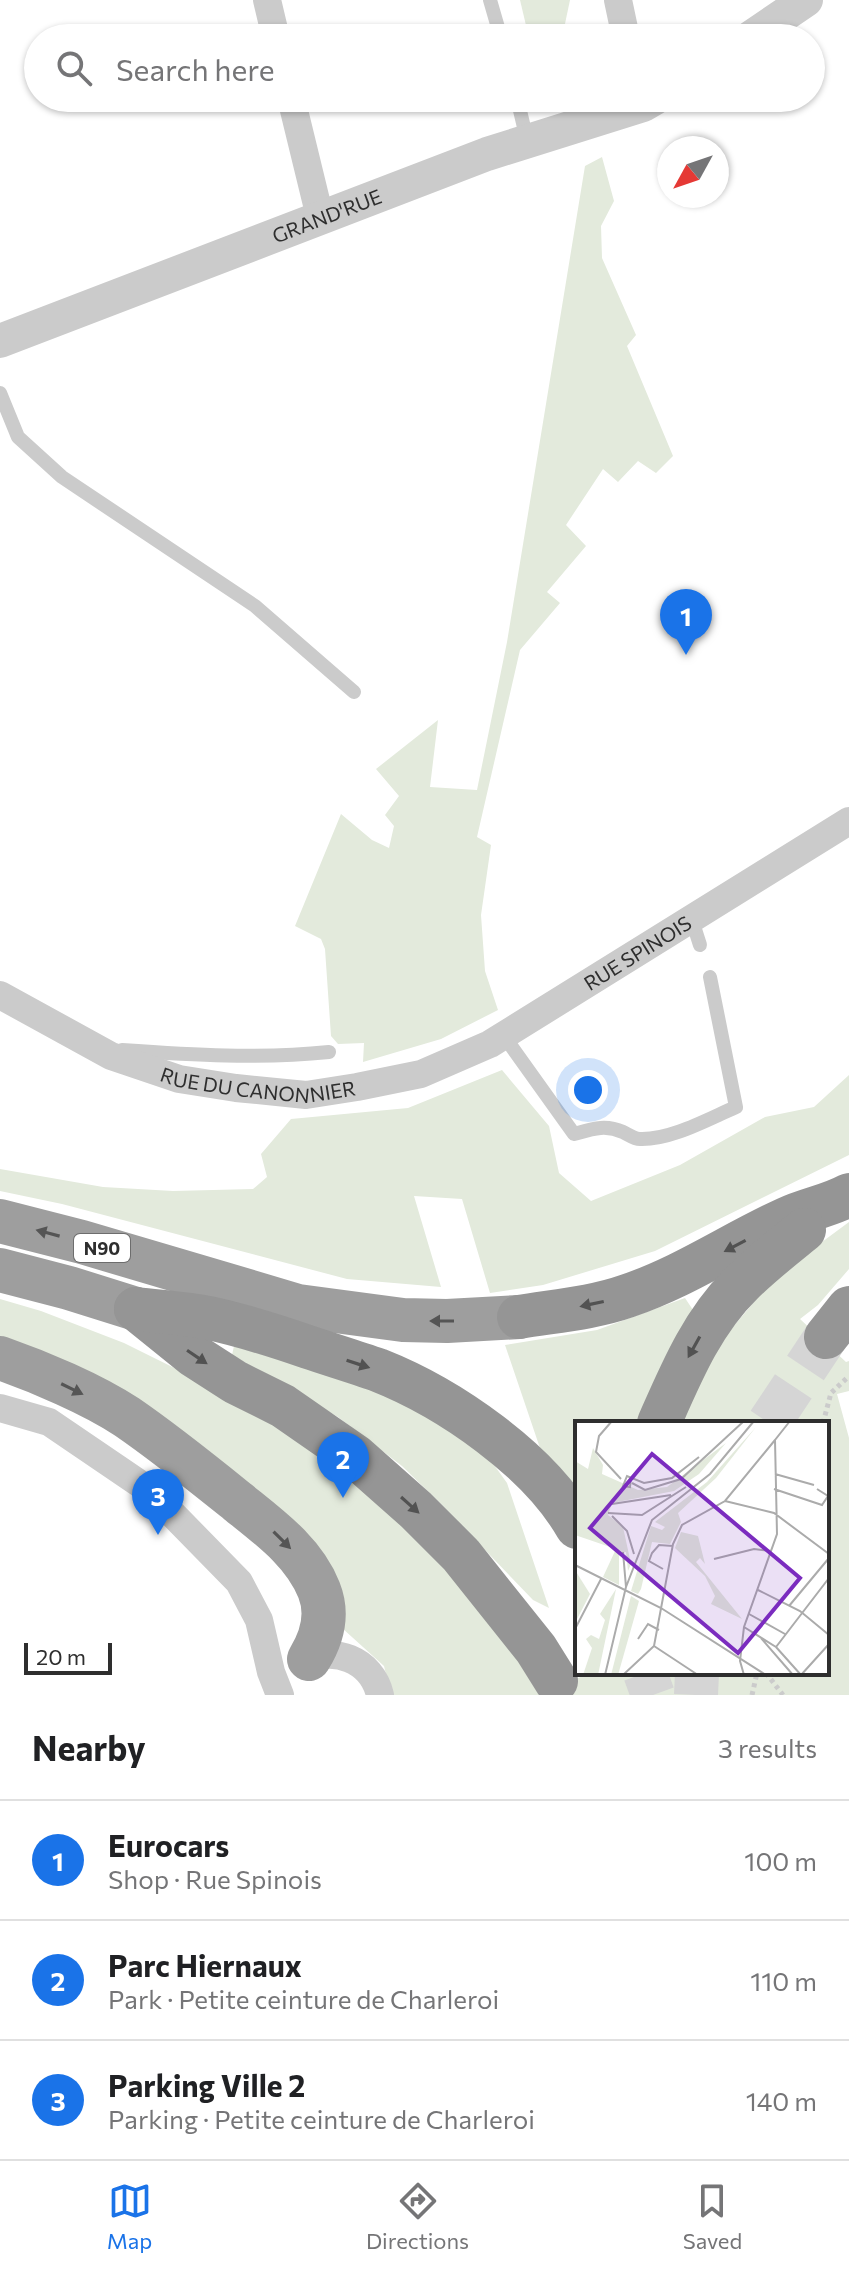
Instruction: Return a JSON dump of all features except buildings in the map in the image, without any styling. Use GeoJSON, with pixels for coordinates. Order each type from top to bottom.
{"type":"FeatureCollection","features":[{"type":"Feature","properties":{"kind":"highway","name":"N90"},"geometry":{"type":"LineString","coordinates":[[0,1221],[298,1306],[403,1320],[447,1321],[519,1317],[627,1296],[698,1265],[789,1217],[840,1200]]}},
{"type":"Feature","properties":{"kind":"highway"},"geometry":{"type":"LineString","coordinates":[[660,1421],[690,1355],[718,1311],[740,1284],[840,1200]]}},
{"type":"Feature","properties":{"kind":"highway","name":"N90"},"geometry":{"type":"LineString","coordinates":[[0,1270],[136,1309]]}},
{"type":"Feature","properties":{"kind":"highway"},"geometry":{"type":"LineString","coordinates":[[136,1309],[208,1318],[380,1371],[464,1416],[521,1460],[562,1504],[575,1524]]}},
{"type":"Feature","properties":{"kind":"highway"},"geometry":{"type":"LineString","coordinates":[[136,1309],[193,1355],[235,1382],[283,1406],[376,1474],[461,1555],[514,1620],[556,1681]]}},
{"type":"Feature","properties":{"kind":"highway"},"geometry":{"type":"LineString","coordinates":[[0,1358],[66,1385],[124,1415],[182,1457],[279,1536],[307,1565],[320,1592],[325,1614],[323,1627],[309,1659]]}},
{"type":"Feature","properties":{"kind":"street"},"geometry":{"type":"LineString","coordinates":[[267,0],[273,24]]}},
{"type":"Feature","properties":{"kind":"street"},"geometry":{"type":"LineString","coordinates":[[618,0],[623,24]]}},
{"type":"Feature","properties":{"kind":"street"},"geometry":{"type":"LineString","coordinates":[[771,24],[806,0]]}},
{"type":"Feature","properties":{"kind":"street"},"geometry":{"type":"LineString","coordinates":[[294,112],[320,217]]}},
{"type":"Feature","properties":{"kind":"street","name":"GRAND'RUE"},"geometry":{"type":"LineString","coordinates":[[0,341],[487,154],[611,112]]}},
{"type":"Feature","properties":{"kind":"street","name":"RUE SPINOIS"},"geometry":{"type":"LineString","coordinates":[[421,1074],[490,1044],[696,932],[849,821]]}},
{"type":"Feature","properties":{"kind":"street","name":"RUE DU CANONNIER"},"geometry":{"type":"LineString","coordinates":[[0,995],[111,1056],[179,1079],[306,1095],[421,1074]]}},
{"type":"Feature","properties":{"kind":"street"},"geometry":{"type":"LineString","coordinates":[[0,1408],[49,1422],[149,1490],[239,1582],[259,1620],[271,1672],[281,1695]]}},
{"type":"Feature","properties":{"kind":"street"},"geometry":{"type":"LineString","coordinates":[[281,1695],[290,1674],[309,1659],[325,1655],[343,1656],[359,1663],[372,1675],[380,1695]]}},
{"type":"Feature","properties":{"kind":"lane"},"geometry":{"type":"LineString","coordinates":[[490,0],[497,24]]}},
{"type":"Feature","properties":{"kind":"lane"},"geometry":{"type":"LineString","coordinates":[[520,112],[527,141]]}},
{"type":"Feature","properties":{"kind":"lane"},"geometry":{"type":"LineString","coordinates":[[0,393],[18,437],[62,477],[255,606],[354,692]]}},
{"type":"Feature","properties":{"kind":"lane"},"geometry":{"type":"LineString","coordinates":[[504,1036],[574,1134],[601,1126],[637,1140],[659,1137],[736,1107],[710,977]]}},
{"type":"Feature","properties":{"kind":"lane","name":"RUE DU CANONNIER"},"geometry":{"type":"LineString","coordinates":[[97,1049],[286,1057],[329,1052]]}},
{"type":"Feature","properties":{"kind":"path"},"geometry":{"type":"LineString","coordinates":[[824,1421],[831,1393],[849,1376]]}},
{"type":"Feature","properties":{"kind":"path"},"geometry":{"type":"LineString","coordinates":[[752,1695],[757,1675]]}},
{"type":"Feature","properties":{"kind":"path"},"geometry":{"type":"LineString","coordinates":[[768,1675],[783,1695]]}},
{"type":"Feature","properties":{"kind":"shaded area"},"geometry":{"type":"Polygon","coordinates":[[[520,0],[570,0],[565,24],[526,24],[520,0]]]}},
{"type":"Feature","properties":{"kind":"shaded area"},"geometry":{"type":"Polygon","coordinates":[[[602,157],[614,201],[601,226],[602,258],[636,335],[627,346],[673,456],[656,473],[638,461],[618,482],[603,469],[566,525],[586,546],[547,592],[560,603],[520,650],[477,837],[491,845],[481,915],[485,971],[498,1010],[441,1039],[363,1062],[364,1043],[338,1044],[331,1036],[325,949],[321,939],[295,926],[341,814],[372,840],[389,848],[394,826],[385,815],[399,796],[376,769],[438,720],[430,787],[477,790],[507,642],[585,166],[602,157]]]}},
{"type":"Feature","properties":{"kind":"shaded area"},"geometry":{"type":"Polygon","coordinates":[[[502,1070],[549,1126],[559,1173],[591,1201],[680,1165],[765,1117],[814,1107],[849,1075],[849,1155],[655,1251],[543,1285],[490,1293],[462,1199],[414,1196],[441,1287],[347,1279],[62,1204],[0,1191],[0,1169],[103,1187],[173,1191],[253,1189],[267,1177],[261,1154],[291,1119],[408,1108],[502,1070]]]}},
{"type":"Feature","properties":{"kind":"shaded area"},"geometry":{"type":"Polygon","coordinates":[[[849,1222],[849,1269],[818,1305],[800,1319],[846,1362],[849,1361],[849,1391],[837,1394],[849,1438],[849,1695],[391,1695],[384,1666],[342,1628],[324,1583],[0,1347],[0,1299],[41,1311],[124,1343],[261,1411],[437,1545],[557,1686],[586,1675],[829,1675],[829,1421],[679,1421],[683,1408],[727,1334],[776,1276],[849,1222]]]}},
{"type":"Feature","properties":{"kind":"shaded area"},"geometry":{"type":"Polygon","coordinates":[[[685,1298],[697,1316],[643,1421],[575,1421],[575,1492],[543,1457],[505,1345],[597,1330],[685,1298]]]}},
{"type":"Feature","properties":{"kind":"shaded area"},"geometry":{"type":"Polygon","coordinates":[[[234,1346],[381,1390],[484,1451],[507,1483],[549,1608],[533,1600],[402,1466],[338,1417],[232,1355],[234,1346]]]}},
{"type":"Feature","properties":{"kind":"tunnel"},"geometry":{"type":"LineString","coordinates":[[770,1421],[826,1337]]}},
{"type":"Feature","properties":{"kind":"tunnel"},"geometry":{"type":"LineString","coordinates":[[646,1675],[653,1695]]}},
{"type":"Feature","properties":{"kind":"tunnel"},"geometry":{"type":"LineString","coordinates":[[696,1695],[697,1675]]}},
{"type":"Feature","properties":{"kind":"place","name":"Eurocars"},"geometry":{"type":"Point","coordinates":[686,655]}},
{"type":"Feature","properties":{"kind":"place","name":"Parc Hiernaux"},"geometry":{"type":"Point","coordinates":[343,1498]}},
{"type":"Feature","properties":{"kind":"place","name":"Parking Ville 2"},"geometry":{"type":"Point","coordinates":[158,1535]}}]}
